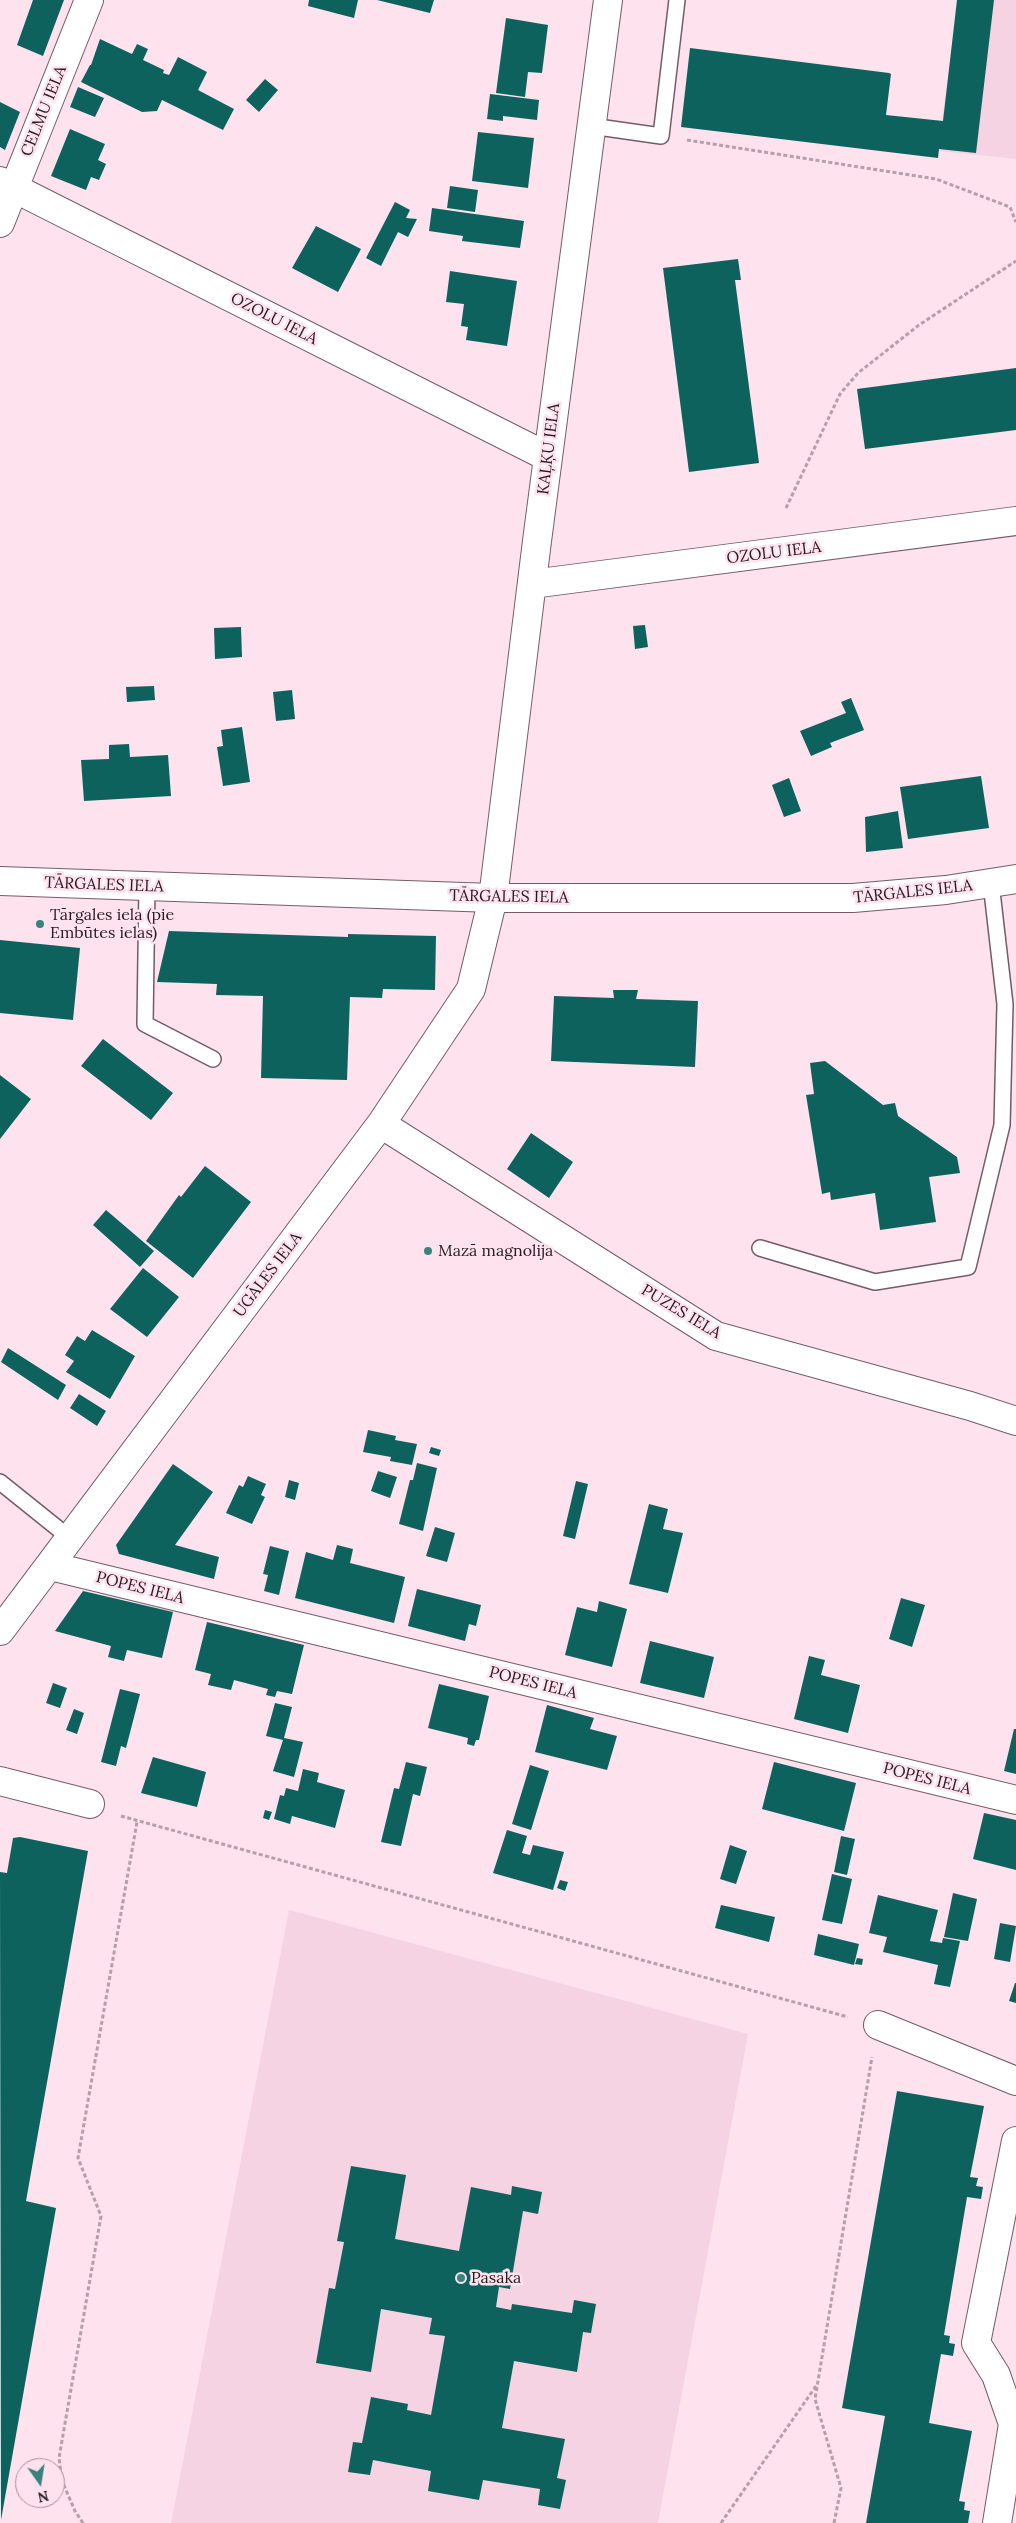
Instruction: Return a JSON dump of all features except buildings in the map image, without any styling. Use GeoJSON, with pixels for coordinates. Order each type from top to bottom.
{"type":"FeatureCollection","features":[{"type":"Feature","properties":{"kind":"street","name":"CELMU IELA"},"geometry":{"type":"LineString","coordinates":[[0,223],[7,184],[89,0]]}},
{"type":"Feature","properties":{"kind":"street","name":"KAĻĶU IELA"},"geometry":{"type":"LineString","coordinates":[[494,898],[548,457],[608,0]]}},
{"type":"Feature","properties":{"kind":"street","name":"OZOLU IELA"},"geometry":{"type":"LineString","coordinates":[[7,184],[548,457]]}},
{"type":"Feature","properties":{"kind":"street","name":"OZOLU IELA"},"geometry":{"type":"LineString","coordinates":[[532,584],[1016,521]]}},
{"type":"Feature","properties":{"kind":"street","name":"TĀRGALES IELA"},"geometry":{"type":"LineString","coordinates":[[0,882],[494,898],[852,898],[946,890],[1004,881]]}},
{"type":"Feature","properties":{"kind":"street","name":"UGĀLES IELA"},"geometry":{"type":"LineString","coordinates":[[0,1631],[381,1124],[471,989],[494,898]]}},
{"type":"Feature","properties":{"kind":"street","name":"PUZES IELA"},"geometry":{"type":"LineString","coordinates":[[381,1124],[716,1336],[970,1406],[1016,1421]]}},
{"type":"Feature","properties":{"kind":"street","name":"POPES IELA"},"geometry":{"type":"LineString","coordinates":[[50,1566],[1016,1800]]}},
{"type":"Feature","properties":{"kind":"street"},"geometry":{"type":"LineString","coordinates":[[0,1781],[90,1804]]}},
{"type":"Feature","properties":{"kind":"street"},"geometry":{"type":"LineString","coordinates":[[878,2025],[1016,2081]]}},
{"type":"Feature","properties":{"kind":"street"},"geometry":{"type":"LineString","coordinates":[[997,2523],[1013,2424],[1006,2378],[976,2343],[1016,2141]]}},
{"type":"Feature","properties":{"kind":"lane"},"geometry":{"type":"LineString","coordinates":[[591,126],[661,136],[678,0]]}},
{"type":"Feature","properties":{"kind":"lane"},"geometry":{"type":"LineString","coordinates":[[760,1248],[875,1282],[968,1267],[1002,1125],[1005,1004],[1004,881]]}},
{"type":"Feature","properties":{"kind":"lane"},"geometry":{"type":"LineString","coordinates":[[147,886],[145,1024],[213,1060]]}},
{"type":"Feature","properties":{"kind":"lane"},"geometry":{"type":"LineString","coordinates":[[0,1482],[71,1539]]}},
{"type":"Feature","properties":{"kind":"path"},"geometry":{"type":"LineString","coordinates":[[661,136],[936,180],[1010,207],[1016,222]]}},
{"type":"Feature","properties":{"kind":"path"},"geometry":{"type":"LineString","coordinates":[[786,508],[840,394],[858,372],[919,325],[1016,261]]}},
{"type":"Feature","properties":{"kind":"path"},"geometry":{"type":"LineString","coordinates":[[90,1804],[137,1822],[878,2025],[815,2399],[841,2488],[834,2523]]}},
{"type":"Feature","properties":{"kind":"path"},"geometry":{"type":"LineString","coordinates":[[83,2523],[75,2511],[62,2480],[59,2458],[101,2216],[78,2158],[137,1822]]}},
{"type":"Feature","properties":{"kind":"path"},"geometry":{"type":"LineString","coordinates":[[721,2523],[817,2386]]}},
{"type":"Feature","properties":{"kind":"shaded area"},"geometry":{"type":"Polygon","coordinates":[[[958,0],[1016,0],[1016,159],[938,151],[958,0]]]}},
{"type":"Feature","properties":{"kind":"shaded area","name":"Pasaka"},"geometry":{"type":"Polygon","coordinates":[[[289,1910],[748,2034],[658,2523],[171,2523],[289,1910]]]}},
{"type":"Feature","properties":{"kind":"place","name":"Tārgales iela (pie Embūtes ielas)"},"geometry":{"type":"Point","coordinates":[40,924]}},
{"type":"Feature","properties":{"kind":"place","name":"Mazā magnolija"},"geometry":{"type":"Point","coordinates":[428,1251]}},
{"type":"Feature","properties":{"kind":"place","name":"Pasaka"},"geometry":{"type":"Point","coordinates":[461,2278]}}]}
